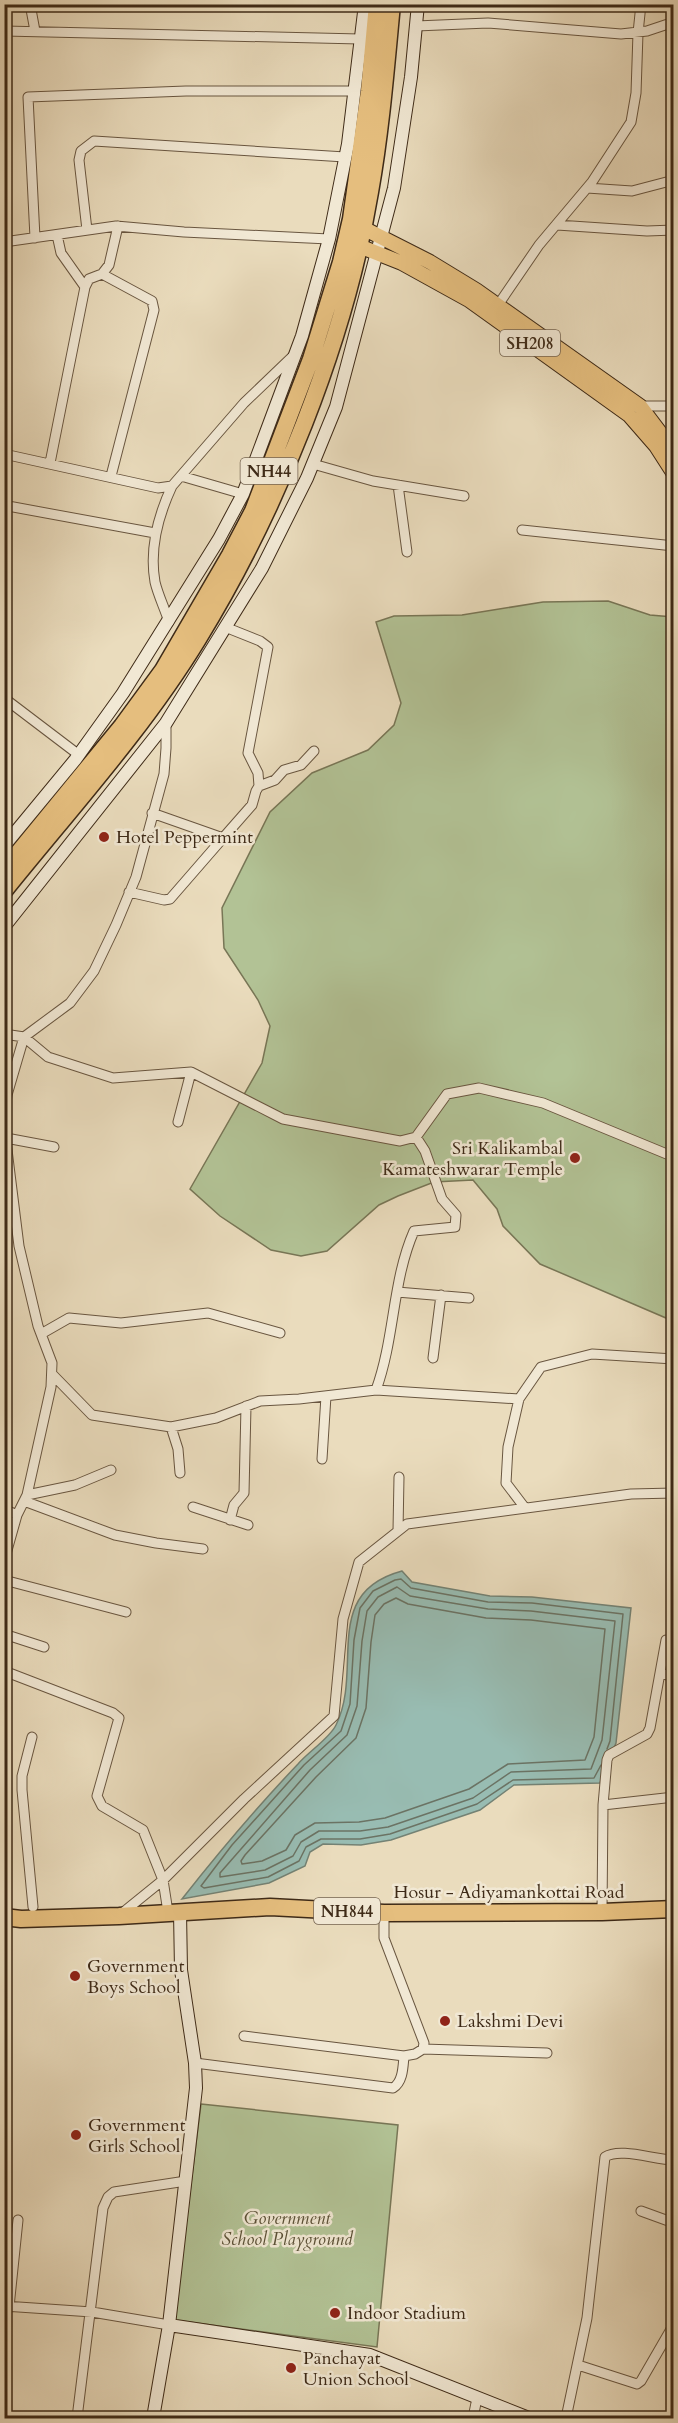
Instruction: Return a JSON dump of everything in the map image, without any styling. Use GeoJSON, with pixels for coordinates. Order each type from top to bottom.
{"type":"FeatureCollection","features":[{"type":"Feature","properties":{"kind":"highway","name":"NH44"},"geometry":{"type":"LineString","coordinates":[[4,870],[122,726],[163,670],[231,555],[253,511],[311,359],[347,239],[369,91],[377,4]]}},
{"type":"Feature","properties":{"kind":"highway","name":"NH44"},"geometry":{"type":"LineString","coordinates":[[4,891],[157,702],[197,641],[232,581],[304,424],[337,329],[363,228],[375,158],[392,4]]}},
{"type":"Feature","properties":{"kind":"highway","name":"Hosur - Adiyamankottai Road"},"geometry":{"type":"LineString","coordinates":[[10,1920],[270,1907],[384,1913],[602,1912],[674,1909]]}},
{"type":"Feature","properties":{"kind":"main road","name":"SH208"},"geometry":{"type":"LineString","coordinates":[[363,228],[430,262],[498,305],[640,406],[674,451]]}},
{"type":"Feature","properties":{"kind":"main road","name":"SH208"},"geometry":{"type":"LineString","coordinates":[[359,246],[424,274],[470,300],[629,415],[656,446],[674,474]]}},
{"type":"Feature","properties":{"kind":"street"},"geometry":{"type":"LineString","coordinates":[[30,4],[34,31]]}},
{"type":"Feature","properties":{"kind":"street"},"geometry":{"type":"LineString","coordinates":[[4,846],[79,755],[123,693],[169,622],[243,494],[296,353],[329,238],[345,158],[365,4]]}},
{"type":"Feature","properties":{"kind":"street"},"geometry":{"type":"LineString","coordinates":[[4,927],[166,723],[262,568],[313,464],[336,407],[394,188],[411,77],[418,4]]}},
{"type":"Feature","properties":{"kind":"street"},"geometry":{"type":"LineString","coordinates":[[498,305],[539,244],[587,188],[631,122],[636,93],[641,4]]}},
{"type":"Feature","properties":{"kind":"street"},"geometry":{"type":"LineString","coordinates":[[416,26],[488,23],[638,33],[674,22]]}},
{"type":"Feature","properties":{"kind":"street"},"geometry":{"type":"LineString","coordinates":[[4,31],[360,39]]}},
{"type":"Feature","properties":{"kind":"street"},"geometry":{"type":"LineString","coordinates":[[35,238],[28,97],[186,91],[354,91]]}},
{"type":"Feature","properties":{"kind":"street"},"geometry":{"type":"LineString","coordinates":[[87,230],[79,160],[81,151],[94,141],[345,158]]}},
{"type":"Feature","properties":{"kind":"street"},"geometry":{"type":"LineString","coordinates":[[587,188],[632,191],[674,180]]}},
{"type":"Feature","properties":{"kind":"street"},"geometry":{"type":"LineString","coordinates":[[557,225],[647,231],[674,230]]}},
{"type":"Feature","properties":{"kind":"street"},"geometry":{"type":"LineString","coordinates":[[4,242],[118,226],[184,232],[329,238]]}},
{"type":"Feature","properties":{"kind":"street"},"geometry":{"type":"LineString","coordinates":[[50,463],[85,288],[89,279],[102,274],[109,265],[118,226]]}},
{"type":"Feature","properties":{"kind":"street"},"geometry":{"type":"LineString","coordinates":[[57,235],[61,253],[85,288]]}},
{"type":"Feature","properties":{"kind":"street"},"geometry":{"type":"LineString","coordinates":[[102,274],[152,301],[154,310],[111,476]]}},
{"type":"Feature","properties":{"kind":"street"},"geometry":{"type":"LineString","coordinates":[[169,622],[155,582],[153,553],[155,532],[163,504],[172,486],[244,403],[296,353]]}},
{"type":"Feature","properties":{"kind":"street"},"geometry":{"type":"LineString","coordinates":[[629,415],[640,406],[674,406]]}},
{"type":"Feature","properties":{"kind":"street"},"geometry":{"type":"LineString","coordinates":[[4,454],[158,488],[172,486]]}},
{"type":"Feature","properties":{"kind":"street"},"geometry":{"type":"LineString","coordinates":[[313,464],[373,481],[464,496]]}},
{"type":"Feature","properties":{"kind":"street"},"geometry":{"type":"LineString","coordinates":[[181,476],[243,494]]}},
{"type":"Feature","properties":{"kind":"street"},"geometry":{"type":"LineString","coordinates":[[399,485],[407,552]]}},
{"type":"Feature","properties":{"kind":"street"},"geometry":{"type":"LineString","coordinates":[[8,506],[155,532]]}},
{"type":"Feature","properties":{"kind":"street"},"geometry":{"type":"LineString","coordinates":[[522,530],[674,546]]}},
{"type":"Feature","properties":{"kind":"street"},"geometry":{"type":"LineString","coordinates":[[225,627],[260,641],[268,647],[248,753],[258,773],[260,786]]}},
{"type":"Feature","properties":{"kind":"street"},"geometry":{"type":"LineString","coordinates":[[4,698],[79,755]]}},
{"type":"Feature","properties":{"kind":"street"},"geometry":{"type":"LineString","coordinates":[[4,1118],[7,1095],[24,1037],[70,1003],[94,971],[129,892],[164,774],[166,723]]}},
{"type":"Feature","properties":{"kind":"street"},"geometry":{"type":"LineString","coordinates":[[129,892],[164,900],[170,899],[252,805],[260,786],[275,780],[284,770],[301,765],[314,751]]}},
{"type":"Feature","properties":{"kind":"street"},"geometry":{"type":"LineString","coordinates":[[152,813],[223,838]]}},
{"type":"Feature","properties":{"kind":"street"},"geometry":{"type":"LineString","coordinates":[[4,1034],[24,1037],[48,1057],[113,1078],[191,1072],[283,1119],[400,1141],[416,1137],[447,1094],[479,1089],[543,1103],[674,1157]]}},
{"type":"Feature","properties":{"kind":"street"},"geometry":{"type":"LineString","coordinates":[[178,1122],[191,1072]]}},
{"type":"Feature","properties":{"kind":"street"},"geometry":{"type":"LineString","coordinates":[[4,1126],[19,1246],[41,1334],[52,1363],[51,1387],[26,1498],[17,1515],[4,1561]]}},
{"type":"Feature","properties":{"kind":"street"},"geometry":{"type":"LineString","coordinates":[[376,1390],[382,1373],[398,1292],[400,1270],[414,1231],[455,1227],[456,1215],[442,1199],[425,1151],[416,1137]]}},
{"type":"Feature","properties":{"kind":"street"},"geometry":{"type":"LineString","coordinates":[[6,1138],[54,1147]]}},
{"type":"Feature","properties":{"kind":"street"},"geometry":{"type":"LineString","coordinates":[[398,1292],[470,1298]]}},
{"type":"Feature","properties":{"kind":"street"},"geometry":{"type":"LineString","coordinates":[[433,1358],[441,1295]]}},
{"type":"Feature","properties":{"kind":"street"},"geometry":{"type":"LineString","coordinates":[[41,1334],[69,1317],[121,1323],[208,1313],[280,1333]]}},
{"type":"Feature","properties":{"kind":"street"},"geometry":{"type":"LineString","coordinates":[[525,1508],[506,1483],[508,1447],[519,1399],[541,1367],[592,1354],[674,1359]]}},
{"type":"Feature","properties":{"kind":"street"},"geometry":{"type":"LineString","coordinates":[[52,1374],[92,1415],[171,1427],[216,1418],[260,1401],[376,1390],[519,1399]]}},
{"type":"Feature","properties":{"kind":"street"},"geometry":{"type":"LineString","coordinates":[[322,1460],[326,1396]]}},
{"type":"Feature","properties":{"kind":"street"},"geometry":{"type":"LineString","coordinates":[[230,1520],[234,1505],[244,1493],[246,1406]]}},
{"type":"Feature","properties":{"kind":"street"},"geometry":{"type":"LineString","coordinates":[[171,1427],[178,1449],[180,1473]]}},
{"type":"Feature","properties":{"kind":"street"},"geometry":{"type":"LineString","coordinates":[[26,1498],[75,1485],[111,1470]]}},
{"type":"Feature","properties":{"kind":"street"},"geometry":{"type":"LineString","coordinates":[[398,1531],[399,1477]]}},
{"type":"Feature","properties":{"kind":"street"},"geometry":{"type":"LineString","coordinates":[[119,1916],[163,1880],[244,1799],[334,1716],[344,1619],[359,1562],[407,1524],[631,1494],[674,1493]]}},
{"type":"Feature","properties":{"kind":"street"},"geometry":{"type":"LineString","coordinates":[[26,1498],[115,1535],[203,1549]]}},
{"type":"Feature","properties":{"kind":"street"},"geometry":{"type":"LineString","coordinates":[[193,1507],[248,1525]]}},
{"type":"Feature","properties":{"kind":"street"},"geometry":{"type":"LineString","coordinates":[[4,1509],[17,1515]]}},
{"type":"Feature","properties":{"kind":"street"},"geometry":{"type":"LineString","coordinates":[[4,1580],[126,1612]]}},
{"type":"Feature","properties":{"kind":"street"},"geometry":{"type":"LineString","coordinates":[[4,1634],[44,1647]]}},
{"type":"Feature","properties":{"kind":"street"},"geometry":{"type":"LineString","coordinates":[[602,1912],[603,1805],[607,1760],[609,1755],[647,1734],[650,1728],[666,1640]]}},
{"type":"Feature","properties":{"kind":"street"},"geometry":{"type":"LineString","coordinates":[[4,1671],[113,1713],[119,1718],[97,1796],[98,1802],[141,1826],[174,1912],[195,2063],[196,2088],[169,2325],[153,2418]]}},
{"type":"Feature","properties":{"kind":"street"},"geometry":{"type":"LineString","coordinates":[[660,1673],[674,1677]]}},
{"type":"Feature","properties":{"kind":"street"},"geometry":{"type":"LineString","coordinates":[[32,1737],[22,1776],[22,1790],[33,1907]]}},
{"type":"Feature","properties":{"kind":"street"},"geometry":{"type":"LineString","coordinates":[[603,1805],[674,1797]]}},
{"type":"Feature","properties":{"kind":"street"},"geometry":{"type":"LineString","coordinates":[[384,1913],[384,1938],[424,2043],[423,2049]]}},
{"type":"Feature","properties":{"kind":"street"},"geometry":{"type":"LineString","coordinates":[[244,2036],[404,2056],[415,2054],[423,2049],[547,2053]]}},
{"type":"Feature","properties":{"kind":"street"},"geometry":{"type":"LineString","coordinates":[[195,2063],[393,2088],[400,2082],[404,2056]]}},
{"type":"Feature","properties":{"kind":"street"},"geometry":{"type":"LineString","coordinates":[[566,2418],[587,2318],[605,2157],[610,2153],[621,2153],[674,2160]]}},
{"type":"Feature","properties":{"kind":"street"},"geometry":{"type":"LineString","coordinates":[[77,2418],[104,2208],[108,2197],[114,2192],[186,2181]]}},
{"type":"Feature","properties":{"kind":"street"},"geometry":{"type":"LineString","coordinates":[[641,2211],[674,2223]]}},
{"type":"Feature","properties":{"kind":"street"},"geometry":{"type":"LineString","coordinates":[[18,2220],[7,2306],[92,2312],[370,2355],[529,2418]]}},
{"type":"Feature","properties":{"kind":"street"},"geometry":{"type":"LineString","coordinates":[[578,2365],[637,2384],[641,2381],[674,2324]]}},
{"type":"Feature","properties":{"kind":"street"},"geometry":{"type":"LineString","coordinates":[[473,2418],[477,2398]]}},
{"type":"Feature","properties":{"kind":"green space"},"geometry":{"type":"Polygon","coordinates":[[[608,601],[650,615],[673,617],[673,1321],[540,1264],[503,1226],[497,1209],[473,1180],[434,1182],[379,1205],[327,1251],[301,1256],[271,1250],[220,1216],[190,1189],[262,1063],[270,1026],[258,1000],[224,948],[222,908],[270,812],[312,773],[368,750],[394,725],[401,703],[376,622],[394,616],[462,615],[543,602],[608,601]]]}},
{"type":"Feature","properties":{"kind":"green space","name":"Government School Playground"},"geometry":{"type":"Polygon","coordinates":[[[201,2104],[398,2125],[377,2347],[174,2320],[201,2104]]]}},
{"type":"Feature","properties":{"kind":"water"},"geometry":{"type":"Polygon","coordinates":[[[402,1571],[412,1582],[490,1596],[532,1597],[631,1608],[616,1743],[600,1783],[514,1785],[480,1810],[391,1840],[361,1845],[323,1844],[310,1852],[305,1866],[269,1883],[182,1899],[268,1797],[302,1759],[333,1730],[344,1703],[352,1615],[361,1596],[377,1582],[402,1571]]]}},
{"type":"Feature","properties":{"kind":"place","name":"Hotel Peppermint"},"geometry":{"type":"Point","coordinates":[104,837]}},
{"type":"Feature","properties":{"kind":"place","name":"Sri Kalikambal Kamateshwarar Temple"},"geometry":{"type":"Point","coordinates":[575,1158]}},
{"type":"Feature","properties":{"kind":"place","name":"Government Boys School"},"geometry":{"type":"Point","coordinates":[75,1976]}},
{"type":"Feature","properties":{"kind":"place","name":"Lakshmi Devi"},"geometry":{"type":"Point","coordinates":[445,2021]}},
{"type":"Feature","properties":{"kind":"place","name":"Government Girls School"},"geometry":{"type":"Point","coordinates":[76,2135]}},
{"type":"Feature","properties":{"kind":"place","name":"Indoor Stadium"},"geometry":{"type":"Point","coordinates":[335,2313]}},
{"type":"Feature","properties":{"kind":"place","name":"Panchayat Union School"},"geometry":{"type":"Point","coordinates":[291,2368]}}]}
